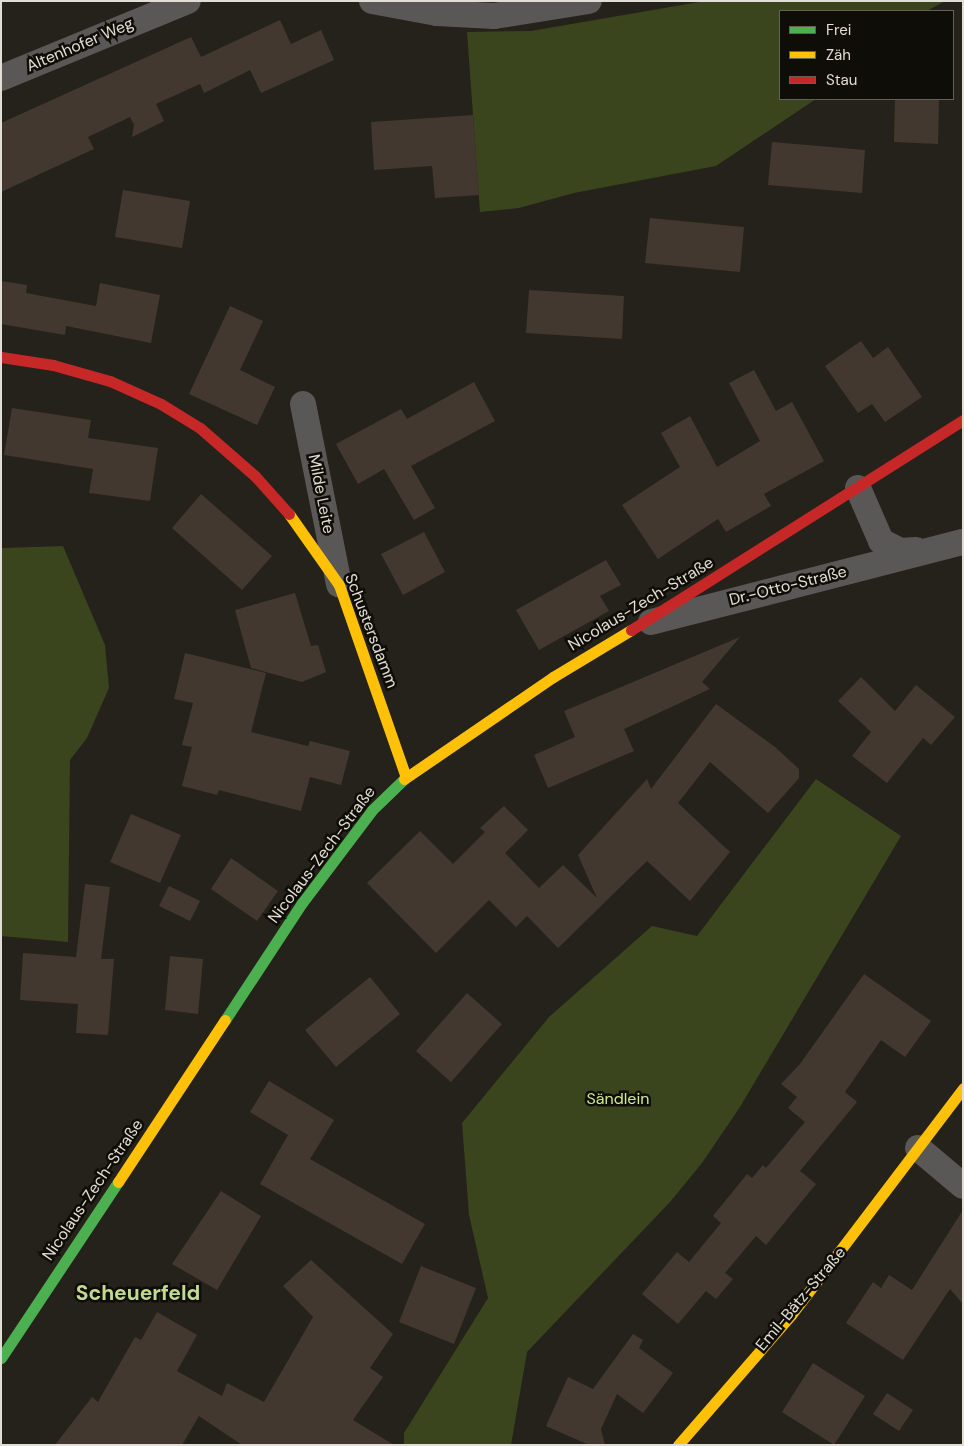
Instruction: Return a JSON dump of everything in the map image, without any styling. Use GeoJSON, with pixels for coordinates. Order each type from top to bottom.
{"type":"FeatureCollection","features":[{"type":"Feature","properties":{"kind":"street","name":"Altenhofer Weg"},"geometry":{"type":"LineString","coordinates":[[1,78],[188,1]]}},
{"type":"Feature","properties":{"kind":"street"},"geometry":{"type":"LineString","coordinates":[[372,1],[437,13],[494,16],[589,1]]}},
{"type":"Feature","properties":{"kind":"street","name":"Schustersdamm"},"geometry":{"type":"LineString","coordinates":[[1,357],[53,365],[110,381],[161,404],[200,428],[255,476],[305,533],[339,585],[406,776]]}},
{"type":"Feature","properties":{"kind":"street","name":"Milde Leite"},"geometry":{"type":"LineString","coordinates":[[303,404],[339,585]]}},
{"type":"Feature","properties":{"kind":"street","name":"Nicolaus-Zech-Straße"},"geometry":{"type":"LineString","coordinates":[[1,1358],[302,903],[372,810],[406,776],[552,677],[642,624],[963,420]]}},
{"type":"Feature","properties":{"kind":"street","name":"Dr.-Otto-Straße"},"geometry":{"type":"LineString","coordinates":[[858,488],[885,544],[901,551],[934,549]]}},
{"type":"Feature","properties":{"kind":"street","name":"Dr.-Otto-Straße"},"geometry":{"type":"LineString","coordinates":[[642,624],[963,542]]}},
{"type":"Feature","properties":{"kind":"street","name":"Emil-Bätz-Straße"},"geometry":{"type":"LineString","coordinates":[[678,1445],[791,1315],[963,1088]]}},
{"type":"Feature","properties":{"kind":"street"},"geometry":{"type":"LineString","coordinates":[[918,1148],[963,1186]]}},
{"type":"Feature","properties":{"kind":"green space"},"geometry":{"type":"Polygon","coordinates":[[[705,1],[945,1],[929,10],[779,10],[779,100],[815,100],[716,166],[574,193],[519,208],[480,212],[467,32],[531,31],[705,1]]]}},
{"type":"Feature","properties":{"kind":"green space"},"geometry":{"type":"Polygon","coordinates":[[[63,546],[105,645],[109,688],[87,738],[70,760],[68,942],[1,936],[1,548],[63,546]]]}},
{"type":"Feature","properties":{"kind":"green space","name":"Sändlein"},"geometry":{"type":"Polygon","coordinates":[[[816,779],[901,836],[740,1107],[702,1163],[670,1202],[527,1352],[511,1445],[404,1445],[404,1433],[488,1298],[469,1215],[462,1123],[549,1017],[652,926],[697,936],[816,779]]]}},
{"type":"Feature","properties":{"kind":"building"},"geometry":{"type":"Polygon","coordinates":[[[280,20],[291,44],[321,30],[334,60],[261,93],[250,70],[204,93],[200,84],[156,104],[164,121],[132,137],[134,125],[130,117],[88,137],[94,149],[1,192],[1,123],[191,37],[201,57],[280,20]]]}},
{"type":"Feature","properties":{"kind":"building"},"geometry":{"type":"Polygon","coordinates":[[[895,100],[939,100],[938,144],[894,142],[895,100]]]}},
{"type":"Feature","properties":{"kind":"building"},"geometry":{"type":"Polygon","coordinates":[[[473,115],[479,195],[435,198],[432,166],[374,170],[371,122],[473,115]]]}},
{"type":"Feature","properties":{"kind":"building"},"geometry":{"type":"Polygon","coordinates":[[[772,142],[865,150],[862,193],[768,185],[772,142]]]}},
{"type":"Feature","properties":{"kind":"building"},"geometry":{"type":"Polygon","coordinates":[[[123,190],[190,201],[182,248],[115,237],[123,190]]]}},
{"type":"Feature","properties":{"kind":"building"},"geometry":{"type":"Polygon","coordinates":[[[650,218],[744,227],[740,272],[645,263],[650,218]]]}},
{"type":"Feature","properties":{"kind":"building"},"geometry":{"type":"Polygon","coordinates":[[[1,281],[27,285],[26,293],[96,306],[100,283],[160,295],[151,343],[66,326],[65,335],[1,324],[1,281]]]}},
{"type":"Feature","properties":{"kind":"building"},"geometry":{"type":"Polygon","coordinates":[[[529,290],[624,296],[622,339],[526,333],[529,290]]]}},
{"type":"Feature","properties":{"kind":"building"},"geometry":{"type":"Polygon","coordinates":[[[230,306],[263,321],[240,370],[275,387],[257,425],[189,394],[230,306]]]}},
{"type":"Feature","properties":{"kind":"building"},"geometry":{"type":"Polygon","coordinates":[[[861,341],[873,358],[888,347],[922,397],[885,422],[872,404],[858,413],[825,366],[861,341]]]}},
{"type":"Feature","properties":{"kind":"building"},"geometry":{"type":"Polygon","coordinates":[[[754,370],[776,411],[792,402],[824,461],[764,494],[771,506],[726,532],[718,519],[658,559],[622,505],[680,467],[661,433],[690,416],[717,467],[760,441],[729,383],[754,370]]]}},
{"type":"Feature","properties":{"kind":"building"},"geometry":{"type":"Polygon","coordinates":[[[474,382],[495,421],[411,466],[435,508],[414,520],[384,469],[358,484],[336,444],[401,409],[407,419],[474,382]]]}},
{"type":"Feature","properties":{"kind":"building"},"geometry":{"type":"Polygon","coordinates":[[[12,408],[91,420],[88,438],[158,448],[150,501],[89,493],[93,469],[4,455],[12,408]]]}},
{"type":"Feature","properties":{"kind":"building"},"geometry":{"type":"Polygon","coordinates":[[[201,494],[272,556],[242,590],[172,528],[201,494]]]}},
{"type":"Feature","properties":{"kind":"building"},"geometry":{"type":"Polygon","coordinates":[[[424,532],[445,572],[403,595],[381,554],[424,532]]]}},
{"type":"Feature","properties":{"kind":"building"},"geometry":{"type":"Polygon","coordinates":[[[606,560],[621,585],[600,596],[609,611],[539,650],[516,610],[606,560]]]}},
{"type":"Feature","properties":{"kind":"building"},"geometry":{"type":"Polygon","coordinates":[[[295,593],[311,646],[318,645],[326,672],[302,682],[251,668],[235,610],[295,593]]]}},
{"type":"Feature","properties":{"kind":"building"},"geometry":{"type":"Polygon","coordinates":[[[740,637],[702,682],[710,689],[624,729],[634,751],[548,788],[534,755],[575,737],[564,711],[740,637]]]}},
{"type":"Feature","properties":{"kind":"building"},"geometry":{"type":"Polygon","coordinates":[[[185,653],[266,673],[251,732],[308,746],[310,741],[350,751],[341,785],[310,777],[301,811],[219,790],[217,795],[182,786],[192,747],[182,745],[193,703],[174,699],[185,653]]]}},
{"type":"Feature","properties":{"kind":"building"},"geometry":{"type":"Polygon","coordinates":[[[861,677],[895,711],[916,685],[955,717],[931,745],[923,738],[887,783],[852,756],[871,732],[838,701],[861,677]]]}},
{"type":"Feature","properties":{"kind":"building"},"geometry":{"type":"Polygon","coordinates":[[[716,704],[775,747],[799,769],[799,778],[768,813],[710,762],[678,803],[730,852],[690,901],[647,861],[558,948],[527,916],[516,927],[489,900],[436,953],[367,883],[420,831],[453,864],[485,832],[480,828],[504,806],[528,830],[505,853],[539,888],[563,865],[597,898],[578,855],[647,779],[651,789],[716,704]]]}},
{"type":"Feature","properties":{"kind":"building"},"geometry":{"type":"Polygon","coordinates":[[[131,814],[181,835],[160,883],[110,862],[131,814]]]}},
{"type":"Feature","properties":{"kind":"building"},"geometry":{"type":"Polygon","coordinates":[[[231,858],[278,891],[257,921],[211,889],[231,858]]]}},
{"type":"Feature","properties":{"kind":"building"},"geometry":{"type":"Polygon","coordinates":[[[85,884],[110,887],[101,959],[114,959],[108,1035],[76,1033],[78,1004],[20,1000],[23,953],[76,957],[85,884]]]}},
{"type":"Feature","properties":{"kind":"building"},"geometry":{"type":"Polygon","coordinates":[[[169,886],[200,901],[190,921],[159,906],[169,886]]]}},
{"type":"Feature","properties":{"kind":"building"},"geometry":{"type":"Polygon","coordinates":[[[170,956],[203,959],[198,1014],[165,1010],[170,956]]]}},
{"type":"Feature","properties":{"kind":"building"},"geometry":{"type":"Polygon","coordinates":[[[864,974],[931,1021],[905,1057],[881,1040],[845,1092],[857,1102],[800,1171],[816,1184],[766,1245],[756,1236],[725,1273],[733,1279],[716,1299],[706,1291],[678,1324],[642,1294],[677,1252],[689,1262],[721,1223],[713,1216],[747,1174],[752,1178],[763,1165],[766,1168],[805,1122],[788,1108],[797,1097],[781,1084],[800,1064],[864,974]]]}},
{"type":"Feature","properties":{"kind":"building"},"geometry":{"type":"Polygon","coordinates":[[[370,977],[400,1014],[336,1067],[305,1030],[370,977]]]}},
{"type":"Feature","properties":{"kind":"building"},"geometry":{"type":"Polygon","coordinates":[[[467,993],[502,1024],[451,1082],[416,1051],[467,993]]]}},
{"type":"Feature","properties":{"kind":"building"},"geometry":{"type":"Polygon","coordinates":[[[269,1081],[334,1120],[310,1159],[425,1224],[402,1264],[260,1184],[288,1135],[250,1112],[269,1081]]]}},
{"type":"Feature","properties":{"kind":"building"},"geometry":{"type":"Polygon","coordinates":[[[221,1191],[261,1216],[217,1290],[172,1264],[221,1191]]]}},
{"type":"Feature","properties":{"kind":"building"},"geometry":{"type":"Polygon","coordinates":[[[963,1210],[963,1304],[950,1289],[903,1360],[846,1323],[873,1282],[881,1288],[889,1275],[912,1290],[963,1210]]]}},
{"type":"Feature","properties":{"kind":"building"},"geometry":{"type":"Polygon","coordinates":[[[311,1260],[393,1334],[370,1368],[383,1377],[353,1420],[394,1445],[242,1445],[199,1416],[182,1445],[55,1445],[92,1397],[98,1402],[135,1337],[141,1340],[157,1312],[197,1335],[177,1371],[222,1396],[227,1383],[264,1402],[313,1317],[283,1286],[311,1260]]]}},
{"type":"Feature","properties":{"kind":"building"},"geometry":{"type":"Polygon","coordinates":[[[421,1266],[476,1288],[454,1344],[399,1322],[421,1266]]]}},
{"type":"Feature","properties":{"kind":"building"},"geometry":{"type":"Polygon","coordinates":[[[633,1334],[643,1340],[639,1348],[673,1373],[643,1413],[617,1394],[601,1429],[605,1445],[589,1445],[546,1426],[568,1377],[593,1389],[633,1334]]]}},
{"type":"Feature","properties":{"kind":"building"},"geometry":{"type":"Polygon","coordinates":[[[813,1363],[865,1396],[834,1445],[782,1412],[813,1363]]]}},
{"type":"Feature","properties":{"kind":"building"},"geometry":{"type":"Polygon","coordinates":[[[887,1393],[913,1410],[899,1431],[873,1414],[887,1393]]]}},
{"type":"Feature","properties":{"kind":"traffic: fast"},"geometry":{"type":"LineString","coordinates":[[225,1020],[302,903],[372,810],[404,779]]}},
{"type":"Feature","properties":{"kind":"traffic: fast"},"geometry":{"type":"LineString","coordinates":[[1,1358],[118,1182]]}},
{"type":"Feature","properties":{"kind":"traffic: slow"},"geometry":{"type":"LineString","coordinates":[[289,514],[339,585],[406,777]]}},
{"type":"Feature","properties":{"kind":"traffic: slow"},"geometry":{"type":"LineString","coordinates":[[404,779],[553,677],[631,630]]}},
{"type":"Feature","properties":{"kind":"traffic: slow"},"geometry":{"type":"LineString","coordinates":[[118,1182],[225,1020]]}},
{"type":"Feature","properties":{"kind":"traffic: slow"},"geometry":{"type":"LineString","coordinates":[[678,1445],[791,1315],[963,1088]]}},
{"type":"Feature","properties":{"kind":"traffic: jam"},"geometry":{"type":"LineString","coordinates":[[1,357],[53,365],[110,381],[161,404],[200,428],[255,476],[289,514]]}},
{"type":"Feature","properties":{"kind":"traffic: jam"},"geometry":{"type":"LineString","coordinates":[[631,630],[963,420]]}},
{"type":"Feature","properties":{"kind":"district","name":"Scheuerfeld"},"geometry":{"type":"Point","coordinates":[138,1293]}}]}
